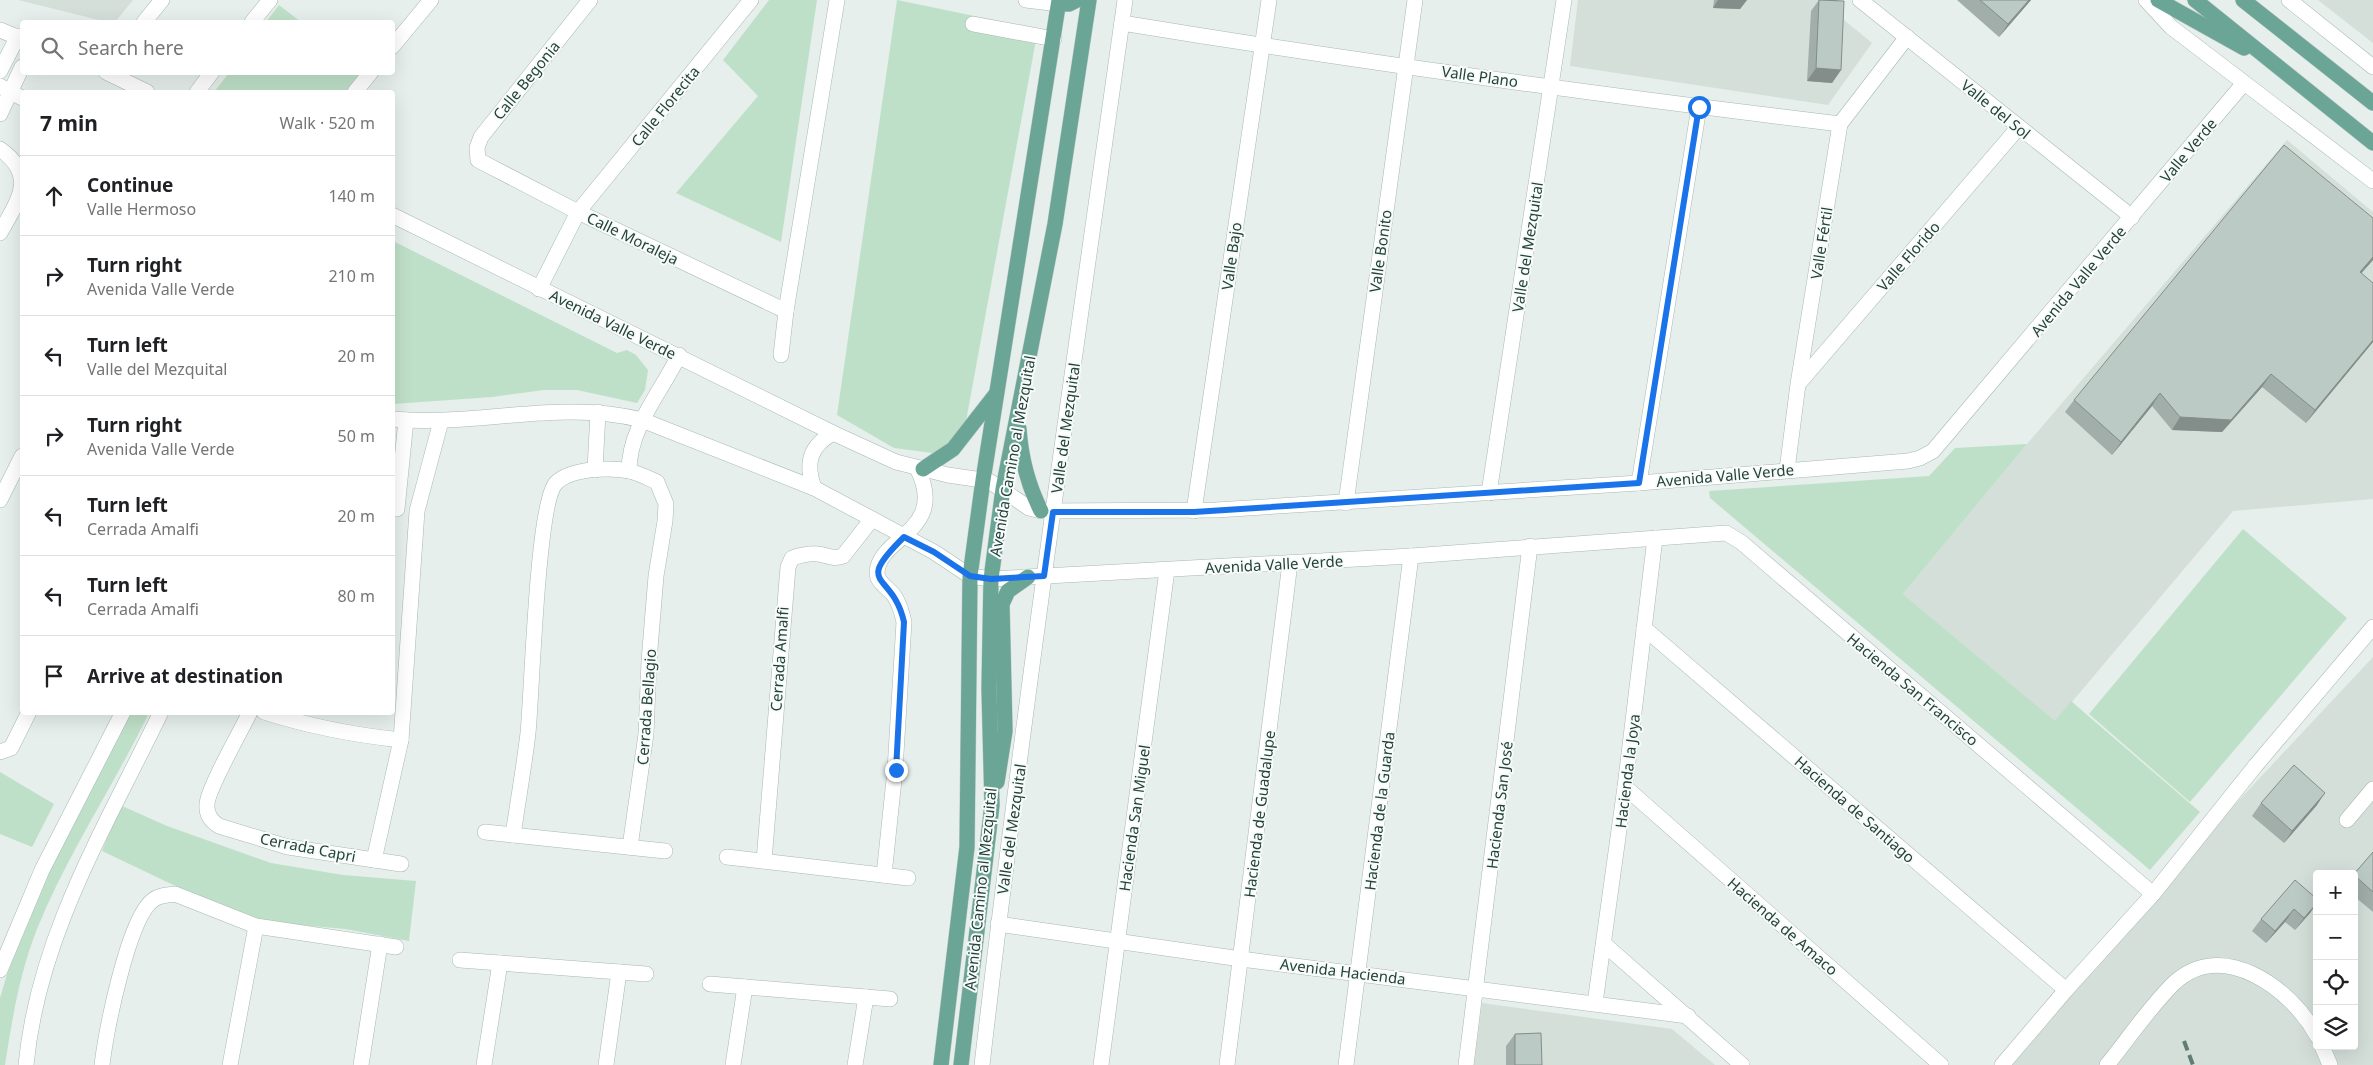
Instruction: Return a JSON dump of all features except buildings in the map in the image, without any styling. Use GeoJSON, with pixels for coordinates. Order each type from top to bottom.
{"type":"FeatureCollection","features":[{"type":"Feature","properties":{"kind":"main road"},"geometry":{"type":"LineString","coordinates":[[1059,2],[1069,4],[1077,0]]}},
{"type":"Feature","properties":{"kind":"main road"},"geometry":{"type":"LineString","coordinates":[[1082,0],[1085,22]]}},
{"type":"Feature","properties":{"kind":"main road","name":"Avenida Camino al Mezquital"},"geometry":{"type":"LineString","coordinates":[[961,1065],[992,805],[989,690],[991,579],[1003,489],[1018,404],[1055,224],[1089,0]]}},
{"type":"Feature","properties":{"kind":"main road"},"geometry":{"type":"LineString","coordinates":[[2158,0],[2221,37],[2266,58]]}},
{"type":"Feature","properties":{"kind":"main road"},"geometry":{"type":"LineString","coordinates":[[2195,0],[2373,143]]}},
{"type":"Feature","properties":{"kind":"main road"},"geometry":{"type":"LineString","coordinates":[[2243,0],[2373,104]]}},
{"type":"Feature","properties":{"kind":"main road","name":"Avenida Camino al Mezquital"},"geometry":{"type":"LineString","coordinates":[[940,1065],[967,847],[970,576],[983,480],[1059,2]]}},
{"type":"Feature","properties":{"kind":"main road"},"geometry":{"type":"LineString","coordinates":[[920,469],[953,448],[997,393]]}},
{"type":"Feature","properties":{"kind":"main road"},"geometry":{"type":"LineString","coordinates":[[1018,404],[1020,448],[1030,485],[1047,512]]}},
{"type":"Feature","properties":{"kind":"main road"},"geometry":{"type":"LineString","coordinates":[[992,805],[1002,760],[1005,731],[1002,604],[1008,591],[1028,577]]}},
{"type":"Feature","properties":{"kind":"street"},"geometry":{"type":"LineString","coordinates":[[146,20],[162,0]]}},
{"type":"Feature","properties":{"kind":"street"},"geometry":{"type":"LineString","coordinates":[[254,20],[270,0]]}},
{"type":"Feature","properties":{"kind":"street"},"geometry":{"type":"LineString","coordinates":[[395,43],[432,0]]}},
{"type":"Feature","properties":{"kind":"street","name":"Calle Begonia"},"geometry":{"type":"LineString","coordinates":[[482,163],[477,155],[480,136],[590,0]]}},
{"type":"Feature","properties":{"kind":"street","name":"Calle Florecita"},"geometry":{"type":"LineString","coordinates":[[539,288],[548,267],[578,212],[751,0]]}},
{"type":"Feature","properties":{"kind":"street"},"geometry":{"type":"LineString","coordinates":[[781,356],[786,311],[837,0]]}},
{"type":"Feature","properties":{"kind":"street"},"geometry":{"type":"LineString","coordinates":[[1026,0],[1059,2]]}},
{"type":"Feature","properties":{"kind":"street","name":"Valle del Mezquital"},"geometry":{"type":"LineString","coordinates":[[982,1065],[998,924],[1044,576],[1047,512],[1125,0]]}},
{"type":"Feature","properties":{"kind":"street","name":"Valle Bajo"},"geometry":{"type":"LineString","coordinates":[[1194,512],[1268,0]]}},
{"type":"Feature","properties":{"kind":"street","name":"Valle Bonito"},"geometry":{"type":"LineString","coordinates":[[1346,503],[1414,0]]}},
{"type":"Feature","properties":{"kind":"street","name":"Valle del Mezquital"},"geometry":{"type":"LineString","coordinates":[[1489,493],[1564,0]]}},
{"type":"Feature","properties":{"kind":"street","name":"Valle del Sol"},"geometry":{"type":"LineString","coordinates":[[1860,0],[2018,128],[2132,217]]}},
{"type":"Feature","properties":{"kind":"street"},"geometry":{"type":"LineString","coordinates":[[2146,0],[2171,27],[2373,181]]}},
{"type":"Feature","properties":{"kind":"street"},"geometry":{"type":"LineString","coordinates":[[2289,0],[2373,67]]}},
{"type":"Feature","properties":{"kind":"street","name":"Valle Plano"},"geometry":{"type":"LineString","coordinates":[[1122,23],[1262,46],[1551,87],[1840,124]]}},
{"type":"Feature","properties":{"kind":"street"},"geometry":{"type":"LineString","coordinates":[[973,24],[1054,39]]}},
{"type":"Feature","properties":{"kind":"street"},"geometry":{"type":"LineString","coordinates":[[0,30],[20,38],[0,70]]}},
{"type":"Feature","properties":{"kind":"street","name":"Valle Fértil"},"geometry":{"type":"LineString","coordinates":[[1787,470],[1798,384],[1840,124],[1907,37]]}},
{"type":"Feature","properties":{"kind":"street"},"geometry":{"type":"LineString","coordinates":[[0,114],[20,72]]}},
{"type":"Feature","properties":{"kind":"street"},"geometry":{"type":"LineString","coordinates":[[111,75],[137,90]]}},
{"type":"Feature","properties":{"kind":"street"},"geometry":{"type":"LineString","coordinates":[[198,90],[210,75]]}},
{"type":"Feature","properties":{"kind":"street"},"geometry":{"type":"LineString","coordinates":[[357,90],[369,75]]}},
{"type":"Feature","properties":{"kind":"street","name":"Valle Verde"},"geometry":{"type":"LineString","coordinates":[[2132,217],[2244,83]]}},
{"type":"Feature","properties":{"kind":"street"},"geometry":{"type":"LineString","coordinates":[[1639,483],[1699,107]]}},
{"type":"Feature","properties":{"kind":"street","name":"Valle Florido"},"geometry":{"type":"LineString","coordinates":[[1798,384],[2018,128]]}},
{"type":"Feature","properties":{"kind":"street"},"geometry":{"type":"LineString","coordinates":[[0,149],[14,159],[19,166],[20,172]]}},
{"type":"Feature","properties":{"kind":"street","name":"Calle Moraleja"},"geometry":{"type":"LineString","coordinates":[[482,163],[578,212],[786,311]]}},
{"type":"Feature","properties":{"kind":"street"},"geometry":{"type":"LineString","coordinates":[[0,233],[20,192]]}},
{"type":"Feature","properties":{"kind":"street","name":"Avenida Valle Verde"},"geometry":{"type":"LineString","coordinates":[[395,216],[833,433],[896,462],[920,469],[983,480],[1003,489],[1029,508],[1047,512],[1194,512],[1346,503],[1639,483],[1908,461],[1920,458],[1933,451],[2132,217]]}},
{"type":"Feature","properties":{"kind":"street"},"geometry":{"type":"LineString","coordinates":[[629,471],[631,449],[642,420],[679,356]]}},
{"type":"Feature","properties":{"kind":"street"},"geometry":{"type":"LineString","coordinates":[[595,470],[598,412]]}},
{"type":"Feature","properties":{"kind":"street","name":"Avenida Valle Verde"},"geometry":{"type":"LineString","coordinates":[[399,420],[441,421],[598,412],[620,414],[642,420],[814,488],[934,552],[970,576],[991,579],[1412,556],[1655,538]]}},
{"type":"Feature","properties":{"kind":"street"},"geometry":{"type":"LineString","coordinates":[[399,420],[395,509],[416,511]]}},
{"type":"Feature","properties":{"kind":"street","name":"Cerrada Capri"},"geometry":{"type":"LineString","coordinates":[[248,715],[208,796],[207,812],[212,822],[219,826],[288,847],[374,860],[400,740],[416,511],[441,421]]}},
{"type":"Feature","properties":{"kind":"street"},"geometry":{"type":"LineString","coordinates":[[814,488],[810,470],[813,451],[821,440],[833,433]]}},
{"type":"Feature","properties":{"kind":"street"},"geometry":{"type":"LineString","coordinates":[[0,500],[20,460]]}},
{"type":"Feature","properties":{"kind":"street"},"geometry":{"type":"LineString","coordinates":[[884,875],[896,770],[904,622],[900,607],[894,596],[880,582],[877,570],[882,558],[919,520],[926,498],[920,469]]}},
{"type":"Feature","properties":{"kind":"street","name":"Cerrada Bellagio"},"geometry":{"type":"LineString","coordinates":[[513,835],[528,734],[536,600],[548,500],[554,485],[561,479],[574,473],[595,470],[629,471],[657,482],[666,504],[656,576],[646,734],[630,846]]}},
{"type":"Feature","properties":{"kind":"street","name":"Cerrada Amalfi"},"geometry":{"type":"LineString","coordinates":[[764,861],[788,567],[792,558],[801,555],[816,554],[831,558],[843,556],[872,519]]}},
{"type":"Feature","properties":{"kind":"street","name":"Hacienda San Francisco"},"geometry":{"type":"LineString","coordinates":[[1655,538],[1726,533],[1741,542],[2153,894]]}},
{"type":"Feature","properties":{"kind":"street","name":"Hacienda la Joya"},"geometry":{"type":"LineString","coordinates":[[1595,1003],[1625,787],[1655,538]]}},
{"type":"Feature","properties":{"kind":"street","name":"Hacienda San José"},"geometry":{"type":"LineString","coordinates":[[1466,1065],[1530,546]]}},
{"type":"Feature","properties":{"kind":"street","name":"Hacienda de la Guarda"},"geometry":{"type":"LineString","coordinates":[[1346,1065],[1412,556]]}},
{"type":"Feature","properties":{"kind":"street","name":"Hacienda de Guadalupe"},"geometry":{"type":"LineString","coordinates":[[1227,1065],[1242,959],[1290,563]]}},
{"type":"Feature","properties":{"kind":"street","name":"Hacienda San Miguel"},"geometry":{"type":"LineString","coordinates":[[1100,1065],[1167,570]]}},
{"type":"Feature","properties":{"kind":"street"},"geometry":{"type":"LineString","coordinates":[[2002,1065],[2066,990],[2153,894],[2256,765],[2373,627]]}},
{"type":"Feature","properties":{"kind":"street","name":"Hacienda de Santiago"},"geometry":{"type":"LineString","coordinates":[[1644,628],[2066,990]]}},
{"type":"Feature","properties":{"kind":"street"},"geometry":{"type":"LineString","coordinates":[[0,752],[10,748],[27,715]]}},
{"type":"Feature","properties":{"kind":"street"},"geometry":{"type":"LineString","coordinates":[[0,970],[42,870],[121,715]]}},
{"type":"Feature","properties":{"kind":"street"},"geometry":{"type":"LineString","coordinates":[[26,1065],[39,989],[57,929],[160,715]]}},
{"type":"Feature","properties":{"kind":"street"},"geometry":{"type":"LineString","coordinates":[[273,715],[292,721],[362,736],[400,740]]}},
{"type":"Feature","properties":{"kind":"street","name":"Hacienda de Amaco"},"geometry":{"type":"LineString","coordinates":[[1625,787],[1941,1065]]}},
{"type":"Feature","properties":{"kind":"street"},"geometry":{"type":"LineString","coordinates":[[2347,820],[2373,789]]}},
{"type":"Feature","properties":{"kind":"street"},"geometry":{"type":"LineString","coordinates":[[485,832],[665,851]]}},
{"type":"Feature","properties":{"kind":"street"},"geometry":{"type":"LineString","coordinates":[[727,857],[908,878]]}},
{"type":"Feature","properties":{"kind":"street"},"geometry":{"type":"LineString","coordinates":[[374,860],[401,864]]}},
{"type":"Feature","properties":{"kind":"street"},"geometry":{"type":"LineString","coordinates":[[102,1065],[107,1030],[119,974],[144,910],[153,899],[175,894],[256,926],[396,947]]}},
{"type":"Feature","properties":{"kind":"street","name":"Avenida Hacienda"},"geometry":{"type":"LineString","coordinates":[[998,924],[1242,959],[1688,1016]]}},
{"type":"Feature","properties":{"kind":"street"},"geometry":{"type":"LineString","coordinates":[[230,1065],[256,926]]}},
{"type":"Feature","properties":{"kind":"street"},"geometry":{"type":"LineString","coordinates":[[361,1065],[380,944]]}},
{"type":"Feature","properties":{"kind":"street"},"geometry":{"type":"LineString","coordinates":[[1604,944],[1742,1065]]}},
{"type":"Feature","properties":{"kind":"street"},"geometry":{"type":"LineString","coordinates":[[460,960],[646,974]]}},
{"type":"Feature","properties":{"kind":"street"},"geometry":{"type":"LineString","coordinates":[[484,1065],[500,963]]}},
{"type":"Feature","properties":{"kind":"street"},"geometry":{"type":"LineString","coordinates":[[2107,1065],[2173,984],[2190,972],[2209,966],[2232,967],[2256,974],[2282,992],[2307,1017],[2313,1028]]}},
{"type":"Feature","properties":{"kind":"street"},"geometry":{"type":"LineString","coordinates":[[606,1065],[619,972]]}},
{"type":"Feature","properties":{"kind":"street"},"geometry":{"type":"LineString","coordinates":[[710,984],[890,999]]}},
{"type":"Feature","properties":{"kind":"street"},"geometry":{"type":"LineString","coordinates":[[733,1065],[744,987]]}},
{"type":"Feature","properties":{"kind":"street"},"geometry":{"type":"LineString","coordinates":[[855,1065],[866,998]]}},
{"type":"Feature","properties":{"kind":"street"},"geometry":{"type":"LineString","coordinates":[[2324,1050],[2330,1065]]}},
{"type":"Feature","properties":{"kind":"shaded area"},"geometry":{"type":"Polygon","coordinates":[[[18,0],[133,0],[117,20],[99,20],[18,0]]]}},
{"type":"Feature","properties":{"kind":"shaded area"},"geometry":{"type":"Polygon","coordinates":[[[1578,0],[1820,0],[1872,43],[1828,105],[1570,66],[1578,0]]]}},
{"type":"Feature","properties":{"kind":"shaded area"},"geometry":{"type":"Polygon","coordinates":[[[2318,0],[2373,0],[2373,43],[2318,0]]]}},
{"type":"Feature","properties":{"kind":"shaded area"},"geometry":{"type":"Polygon","coordinates":[[[2287,140],[2373,212],[2373,499],[2233,511],[2055,722],[1903,594],[2027,444],[2287,140]]]}},
{"type":"Feature","properties":{"kind":"shaded area"},"geometry":{"type":"Polygon","coordinates":[[[2373,657],[2373,1065],[2012,1065],[2227,813],[2373,657]]]}},
{"type":"Feature","properties":{"kind":"shaded area"},"geometry":{"type":"Polygon","coordinates":[[[1482,1003],[1672,1029],[1715,1065],[1474,1065],[1482,1003]]]}},
{"type":"Feature","properties":{"kind":"green space"},"geometry":{"type":"Polygon","coordinates":[[[769,0],[817,0],[781,242],[676,193],[758,96],[723,60],[769,0]]]}},
{"type":"Feature","properties":{"kind":"green space"},"geometry":{"type":"Polygon","coordinates":[[[897,0],[1038,29],[966,421],[940,454],[894,448],[837,415],[897,0]]]}},
{"type":"Feature","properties":{"kind":"green space"},"geometry":{"type":"Polygon","coordinates":[[[279,5],[298,20],[268,20],[279,5]]]}},
{"type":"Feature","properties":{"kind":"green space"},"geometry":{"type":"Polygon","coordinates":[[[227,75],[364,75],[350,90],[216,90],[227,75]]]}},
{"type":"Feature","properties":{"kind":"green space"},"geometry":{"type":"Polygon","coordinates":[[[395,242],[617,353],[627,350],[636,355],[648,370],[645,390],[637,403],[577,390],[544,390],[492,397],[395,404],[395,242]]]}},
{"type":"Feature","properties":{"kind":"green space"},"geometry":{"type":"Polygon","coordinates":[[[2027,444],[1903,594],[2055,721],[2071,701],[2200,812],[2150,870],[1710,498],[1709,491],[1929,476],[1955,448],[2027,444]]]}},
{"type":"Feature","properties":{"kind":"green space"},"geometry":{"type":"Polygon","coordinates":[[[2243,529],[2347,618],[2190,802],[2089,714],[2243,529]]]}},
{"type":"Feature","properties":{"kind":"green space"},"geometry":{"type":"Polygon","coordinates":[[[129,715],[148,715],[63,873],[37,929],[21,979],[5,1065],[0,1065],[0,998],[17,941],[49,868],[129,715]]]}},
{"type":"Feature","properties":{"kind":"green space"},"geometry":{"type":"Polygon","coordinates":[[[0,772],[54,804],[32,847],[0,834],[0,772]]]}},
{"type":"Feature","properties":{"kind":"green space"},"geometry":{"type":"Polygon","coordinates":[[[120,805],[167,826],[271,863],[343,875],[416,881],[409,941],[345,929],[267,922],[186,891],[102,851],[120,805]]]}},
{"type":"Feature","properties":{"kind":"railway"},"geometry":{"type":"LineString","coordinates":[[2184,1041],[2193,1065]]}},
{"type":"Feature","properties":{"kind":"route"},"geometry":{"type":"LineString","coordinates":[[896,770],[904,622],[900,607],[886,586],[880,582],[877,577],[877,570],[882,558],[904,537],[934,552],[970,576],[991,579],[1044,576],[1053,512],[1194,512],[1639,483],[1699,107]]}}]}
